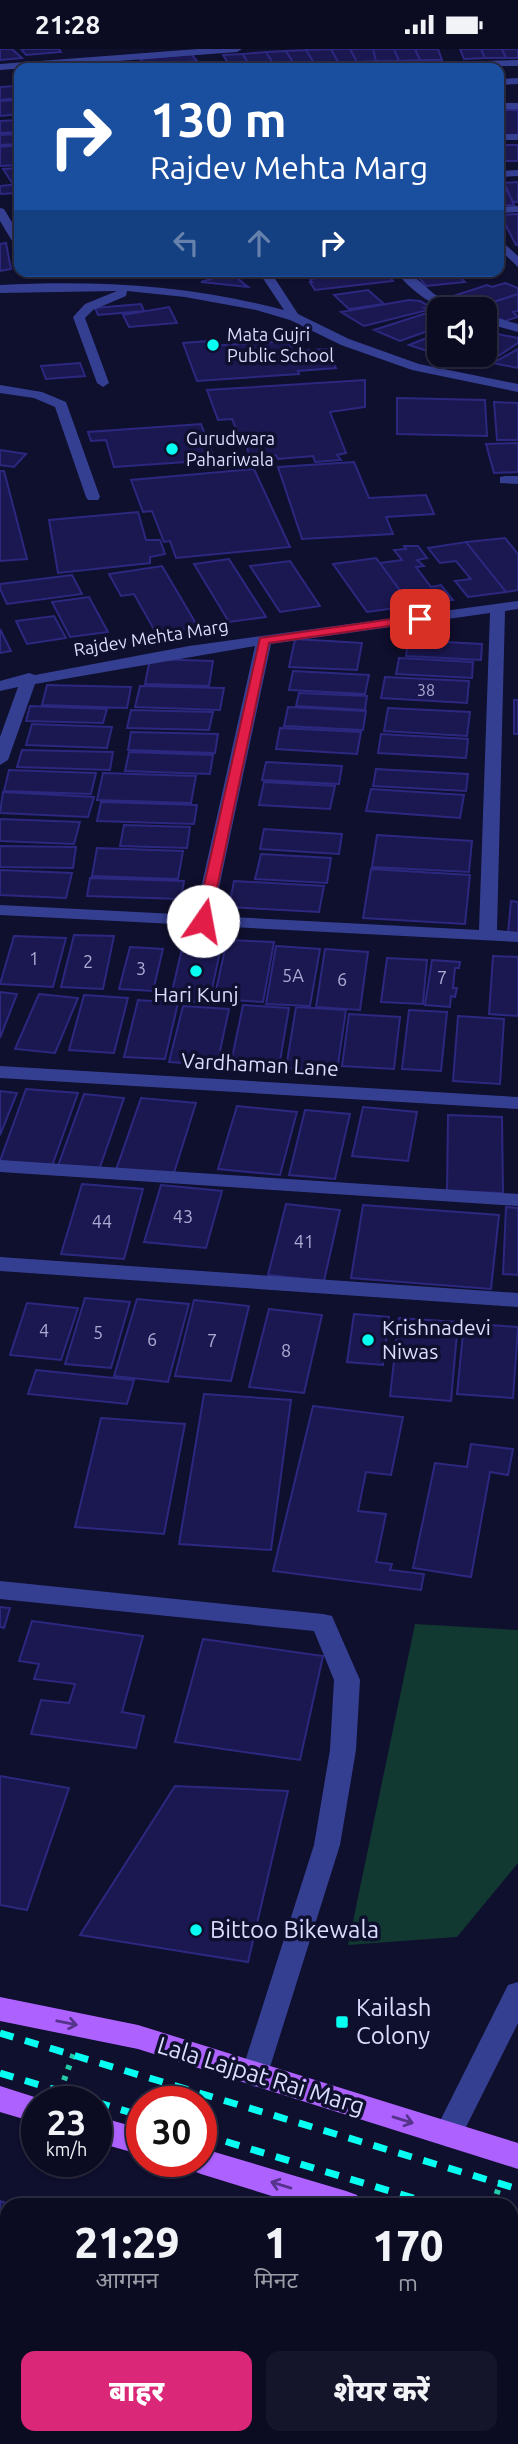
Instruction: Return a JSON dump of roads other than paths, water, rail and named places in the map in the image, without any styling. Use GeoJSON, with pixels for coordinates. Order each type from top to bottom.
{"type":"FeatureCollection","features":[{"type":"Feature","properties":{"kind":"main road","name":"Lala Lajpat Rai Marg"},"geometry":{"type":"LineString","coordinates":[[0,2009],[138,2037],[518,2156]]}},
{"type":"Feature","properties":{"kind":"main road"},"geometry":{"type":"LineString","coordinates":[[0,2099],[21,2105]]}},
{"type":"Feature","properties":{"kind":"main road"},"geometry":{"type":"LineString","coordinates":[[217,2166],[323,2198]]}},
{"type":"Feature","properties":{"kind":"street"},"geometry":{"type":"LineString","coordinates":[[34,63],[118,53],[207,56],[237,49]]}},
{"type":"Feature","properties":{"kind":"street"},"geometry":{"type":"LineString","coordinates":[[0,212],[14,236]]}},
{"type":"Feature","properties":{"kind":"street"},"geometry":{"type":"LineString","coordinates":[[508,247],[518,263]]}},
{"type":"Feature","properties":{"kind":"street"},"geometry":{"type":"LineString","coordinates":[[39,277],[44,286]]}},
{"type":"Feature","properties":{"kind":"street"},"geometry":{"type":"LineString","coordinates":[[268,277],[294,317]]}},
{"type":"Feature","properties":{"kind":"street"},"geometry":{"type":"LineString","coordinates":[[408,277],[430,297]]}},
{"type":"Feature","properties":{"kind":"street"},"geometry":{"type":"LineString","coordinates":[[0,289],[44,286],[134,289],[208,295],[246,302],[294,317],[345,342],[416,367],[518,388]]}},
{"type":"Feature","properties":{"kind":"street"},"geometry":{"type":"LineString","coordinates":[[103,383],[79,317],[83,311],[97,303],[134,289]]}},
{"type":"Feature","properties":{"kind":"street"},"geometry":{"type":"LineString","coordinates":[[497,322],[518,328]]}},
{"type":"Feature","properties":{"kind":"street"},"geometry":{"type":"LineString","coordinates":[[0,389],[37,395],[61,405],[93,498]]}},
{"type":"Feature","properties":{"kind":"street","name":"Rajdev Mehta Marg"},"geometry":{"type":"LineString","coordinates":[[0,686],[29,678],[264,641],[518,605]]}},
{"type":"Feature","properties":{"kind":"street"},"geometry":{"type":"LineString","coordinates":[[488,936],[498,608]]}},
{"type":"Feature","properties":{"kind":"street"},"geometry":{"type":"LineString","coordinates":[[203,921],[264,641]]}},
{"type":"Feature","properties":{"kind":"street"},"geometry":{"type":"LineString","coordinates":[[0,760],[29,678]]}},
{"type":"Feature","properties":{"kind":"street"},"geometry":{"type":"LineString","coordinates":[[0,910],[518,937]]}},
{"type":"Feature","properties":{"kind":"street","name":"Vardhaman Lane"},"geometry":{"type":"LineString","coordinates":[[0,1072],[518,1103]]}},
{"type":"Feature","properties":{"kind":"street"},"geometry":{"type":"LineString","coordinates":[[0,1166],[518,1200]]}},
{"type":"Feature","properties":{"kind":"street"},"geometry":{"type":"LineString","coordinates":[[0,1264],[518,1300]]}},
{"type":"Feature","properties":{"kind":"street"},"geometry":{"type":"LineString","coordinates":[[0,1590],[323,1623],[347,1680],[343,1750],[327,1845],[255,2074]]}},
{"type":"Feature","properties":{"kind":"street"},"geometry":{"type":"LineString","coordinates":[[448,2134],[518,1994]]}},
{"type":"Feature","properties":{"kind":"railway"},"geometry":{"type":"LineString","coordinates":[[0,2033],[518,2189]]}},
{"type":"Feature","properties":{"kind":"railway"},"geometry":{"type":"LineString","coordinates":[[0,2073],[126,2111]]}},
{"type":"Feature","properties":{"kind":"railway"},"geometry":{"type":"LineString","coordinates":[[217,2139],[413,2198]]}},
{"type":"Feature","properties":{"kind":"place","name":"Mata Gujri Public School"},"geometry":{"type":"Point","coordinates":[213,345]}},
{"type":"Feature","properties":{"kind":"place","name":"Gurudwara Pahariwala"},"geometry":{"type":"Point","coordinates":[172,449]}},
{"type":"Feature","properties":{"kind":"place","name":"Hari Kunj"},"geometry":{"type":"Point","coordinates":[196,971]}},
{"type":"Feature","properties":{"kind":"place","name":"Krishnadevi Niwas"},"geometry":{"type":"Point","coordinates":[368,1340]}},
{"type":"Feature","properties":{"kind":"place","name":"Bittoo Bikewala"},"geometry":{"type":"Point","coordinates":[196,1930]}},
{"type":"Feature","properties":{"kind":"place","name":"Kailash Colony"},"geometry":{"type":"Point","coordinates":[342,2022]}}]}
